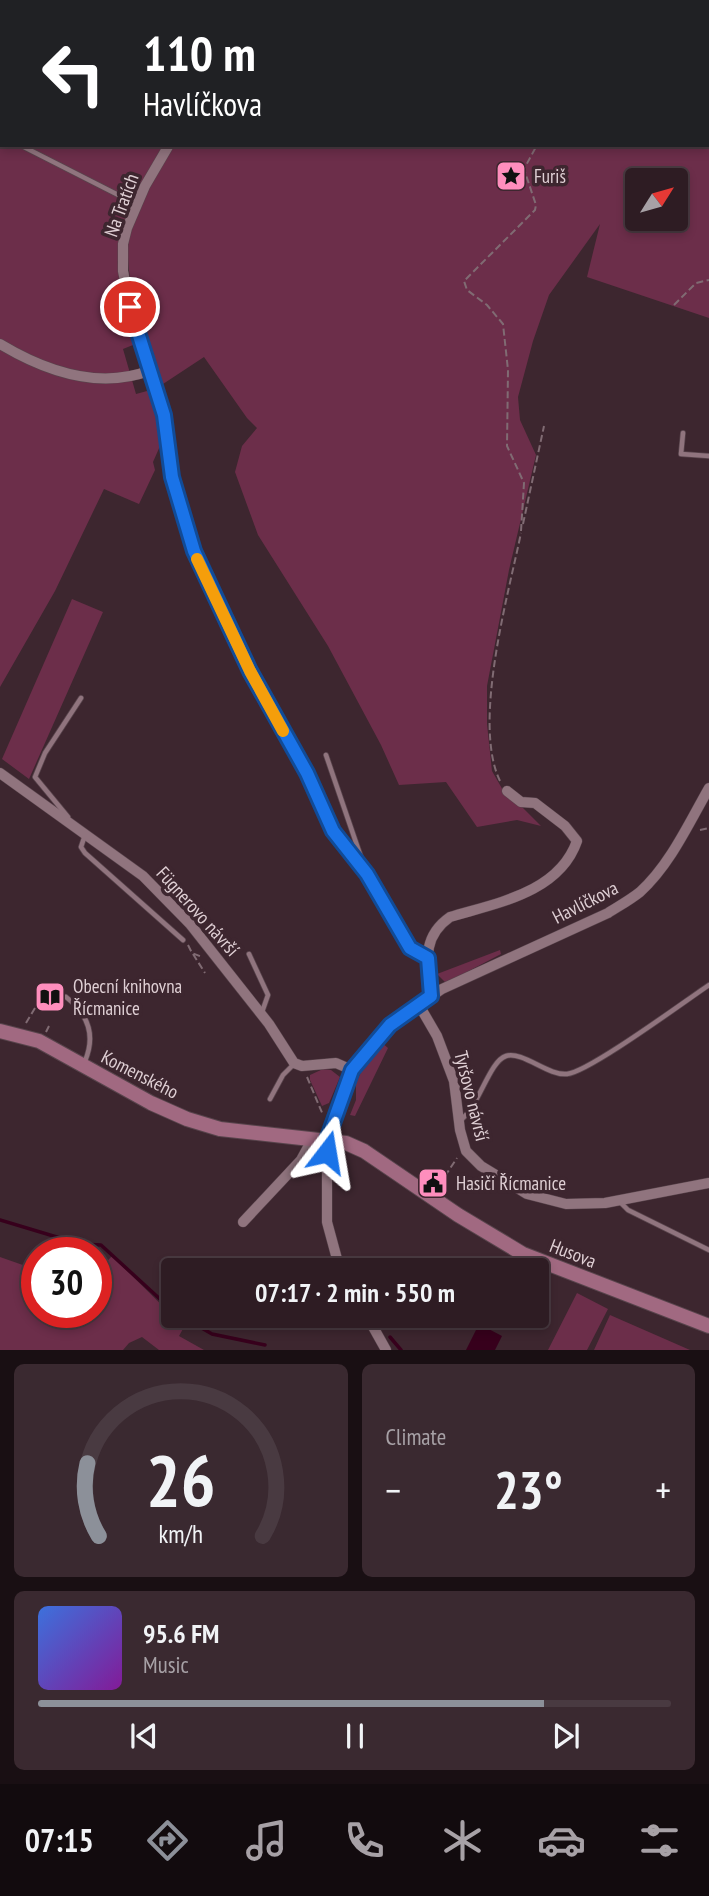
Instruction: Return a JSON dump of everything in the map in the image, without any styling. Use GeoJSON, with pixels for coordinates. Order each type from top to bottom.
{"type":"FeatureCollection","features":[{"type":"Feature","properties":{"kind":"main road","name":"Komenského"},"geometry":{"type":"LineString","coordinates":[[0,1031],[39,1041],[151,1103],[187,1119],[220,1129],[320,1139]]}},
{"type":"Feature","properties":{"kind":"main road","name":"Husova"},"geometry":{"type":"LineString","coordinates":[[320,1139],[346,1143],[364,1151],[432,1198],[523,1254],[709,1326]]}},
{"type":"Feature","properties":{"kind":"street","name":"Na Tratích"},"geometry":{"type":"LineString","coordinates":[[151,370],[130,307],[123,271],[123,244],[145,186],[168,147]]}},
{"type":"Feature","properties":{"kind":"street"},"geometry":{"type":"LineString","coordinates":[[0,344],[24,357],[88,377],[119,379],[151,370],[164,415],[172,477],[194,551],[250,671],[307,773],[333,831],[361,867],[410,948],[428,958]]}},
{"type":"Feature","properties":{"kind":"street","name":"Fügnerovo návrší"},"geometry":{"type":"LineString","coordinates":[[0,773],[153,885],[190,924],[261,1013],[298,1065]]}},
{"type":"Feature","properties":{"kind":"street","name":"Havlíčkova"},"geometry":{"type":"LineString","coordinates":[[352,1070],[390,1025],[442,989],[608,913],[630,900],[650,882],[665,863],[709,788]]}},
{"type":"Feature","properties":{"kind":"street","name":"Havlíčkova"},"geometry":{"type":"LineString","coordinates":[[431,996],[428,958],[431,937],[439,925],[450,917],[529,892],[559,871],[578,841],[565,825],[535,803],[521,802],[507,791]]}},
{"type":"Feature","properties":{"kind":"street","name":"Tyršovo návrší"},"geometry":{"type":"LineString","coordinates":[[419,1005],[437,1036],[454,1081],[466,1151],[481,1166],[527,1194],[566,1204],[606,1203],[709,1183]]}},
{"type":"Feature","properties":{"kind":"street"},"geometry":{"type":"LineString","coordinates":[[243,1222],[320,1139],[352,1070],[336,1063],[298,1065]]}},
{"type":"Feature","properties":{"kind":"street"},"geometry":{"type":"LineString","coordinates":[[320,1139],[327,1222],[337,1258]]}},
{"type":"Feature","properties":{"kind":"street"},"geometry":{"type":"LineString","coordinates":[[374,1328],[386,1350]]}},
{"type":"Feature","properties":{"kind":"lane"},"geometry":{"type":"LineString","coordinates":[[24,147],[137,205]]}},
{"type":"Feature","properties":{"kind":"lane"},"geometry":{"type":"LineString","coordinates":[[683,433],[681,454],[709,456]]}},
{"type":"Feature","properties":{"kind":"lane"},"geometry":{"type":"LineString","coordinates":[[81,698],[45,754],[35,777],[82,832],[81,847],[85,853],[183,940]]}},
{"type":"Feature","properties":{"kind":"lane"},"geometry":{"type":"LineString","coordinates":[[326,755],[362,859],[361,867]]}},
{"type":"Feature","properties":{"kind":"lane"},"geometry":{"type":"LineString","coordinates":[[249,954],[268,995],[261,1013]]}},
{"type":"Feature","properties":{"kind":"lane"},"geometry":{"type":"LineString","coordinates":[[459,1121],[469,1113],[502,1058],[517,1057],[564,1075],[574,1073],[709,985]]}},
{"type":"Feature","properties":{"kind":"lane"},"geometry":{"type":"LineString","coordinates":[[66,997],[86,1018],[90,1030],[90,1048],[83,1065]]}},
{"type":"Feature","properties":{"kind":"lane"},"geometry":{"type":"LineString","coordinates":[[271,1099],[283,1075],[298,1065]]}},
{"type":"Feature","properties":{"kind":"lane"},"geometry":{"type":"LineString","coordinates":[[619,1200],[628,1210],[709,1250]]}},
{"type":"Feature","properties":{"kind":"path"},"geometry":{"type":"LineString","coordinates":[[521,531],[524,483],[508,446],[508,370],[503,324],[487,305],[467,290],[464,281],[535,210],[536,205],[524,169],[536,147]]}},
{"type":"Feature","properties":{"kind":"path"},"geometry":{"type":"LineString","coordinates":[[674,304],[696,283],[709,280]]}},
{"type":"Feature","properties":{"kind":"path"},"geometry":{"type":"LineString","coordinates":[[507,791],[499,780],[493,762],[489,694],[544,426]]}},
{"type":"Feature","properties":{"kind":"path"},"geometry":{"type":"LineString","coordinates":[[192,953],[205,974]]}},
{"type":"Feature","properties":{"kind":"path"},"geometry":{"type":"LineString","coordinates":[[24,1026],[37,1003]]}},
{"type":"Feature","properties":{"kind":"path"},"geometry":{"type":"LineString","coordinates":[[298,1065],[323,1115]]}},
{"type":"Feature","properties":{"kind":"path"},"geometry":{"type":"LineString","coordinates":[[432,1198],[452,1164],[466,1151]]}},
{"type":"Feature","properties":{"kind":"shaded area"},"geometry":{"type":"Polygon","coordinates":[[[0,147],[163,147],[137,194],[129,196],[125,204],[126,218],[118,264],[134,338],[133,345],[123,349],[136,394],[147,391],[157,396],[164,437],[153,462],[155,470],[139,504],[104,489],[55,591],[0,687],[0,147]]]}},
{"type":"Feature","properties":{"kind":"shaded area"},"geometry":{"type":"Polygon","coordinates":[[[173,147],[709,147],[709,318],[587,277],[600,224],[549,295],[518,397],[520,420],[536,455],[509,570],[487,686],[487,724],[492,771],[504,792],[541,826],[517,820],[477,827],[446,782],[399,785],[381,745],[328,646],[258,535],[235,472],[242,446],[257,428],[204,357],[163,384],[159,382],[137,310],[129,272],[129,238],[136,214],[173,147]]]}},
{"type":"Feature","properties":{"kind":"shaded area"},"geometry":{"type":"Polygon","coordinates":[[[72,599],[103,612],[29,779],[2,759],[72,599]]]}},
{"type":"Feature","properties":{"kind":"shaded area"},"geometry":{"type":"Polygon","coordinates":[[[500,950],[501,954],[446,983],[437,974],[500,950]]]}},
{"type":"Feature","properties":{"kind":"shaded area"},"geometry":{"type":"Polygon","coordinates":[[[381,1042],[388,1048],[355,1116],[350,1115],[356,1100],[356,1083],[367,1059],[381,1042]]]}},
{"type":"Feature","properties":{"kind":"shaded area"},"geometry":{"type":"Polygon","coordinates":[[[323,1069],[331,1070],[340,1077],[329,1103],[322,1106],[310,1075],[323,1069]]]}},
{"type":"Feature","properties":{"kind":"shaded area"},"geometry":{"type":"Polygon","coordinates":[[[112,1256],[161,1304],[161,1328],[183,1328],[179,1336],[204,1350],[159,1350],[142,1337],[129,1343],[123,1350],[0,1350],[0,1257],[21,1264],[21,1328],[112,1328],[112,1256]]]}},
{"type":"Feature","properties":{"kind":"shaded area"},"geometry":{"type":"Polygon","coordinates":[[[577,1293],[608,1309],[587,1350],[548,1350],[577,1293]]]}},
{"type":"Feature","properties":{"kind":"shaded area"},"geometry":{"type":"Polygon","coordinates":[[[610,1315],[690,1350],[594,1350],[610,1315]]]}},
{"type":"Feature","properties":{"kind":"shaded area"},"geometry":{"type":"Polygon","coordinates":[[[477,1328],[487,1328],[502,1336],[495,1350],[466,1350],[477,1328]]]}},
{"type":"Feature","properties":{"kind":"waterway"},"geometry":{"type":"LineString","coordinates":[[0,1220],[80,1244],[101,1245],[161,1300]]}},
{"type":"Feature","properties":{"kind":"waterway"},"geometry":{"type":"LineString","coordinates":[[202,1328],[212,1334],[265,1345]]}},
{"type":"Feature","properties":{"kind":"waterway"},"geometry":{"type":"LineString","coordinates":[[390,1337],[401,1350]]}},
{"type":"Feature","properties":{"kind":"slow traffic"},"geometry":{"type":"LineString","coordinates":[[197,559],[250,671],[283,731]]}},
{"type":"Feature","properties":{"kind":"place","name":"Furiš"},"geometry":{"type":"Point","coordinates":[511,176]}},
{"type":"Feature","properties":{"kind":"place","name":"Obecní knihovna Řícmanice"},"geometry":{"type":"Point","coordinates":[50,997]}},
{"type":"Feature","properties":{"kind":"place","name":"Hasiči Řícmanice"},"geometry":{"type":"Point","coordinates":[433,1183]}},
{"type":"Feature","properties":{"kind":"route"},"geometry":{"type":"LineString","coordinates":[[130,307],[164,415],[172,477],[194,551],[250,671],[307,773],[333,831],[367,874],[410,948],[428,958],[431,996],[390,1025],[352,1070],[327,1140],[327,1152]]}}]}
